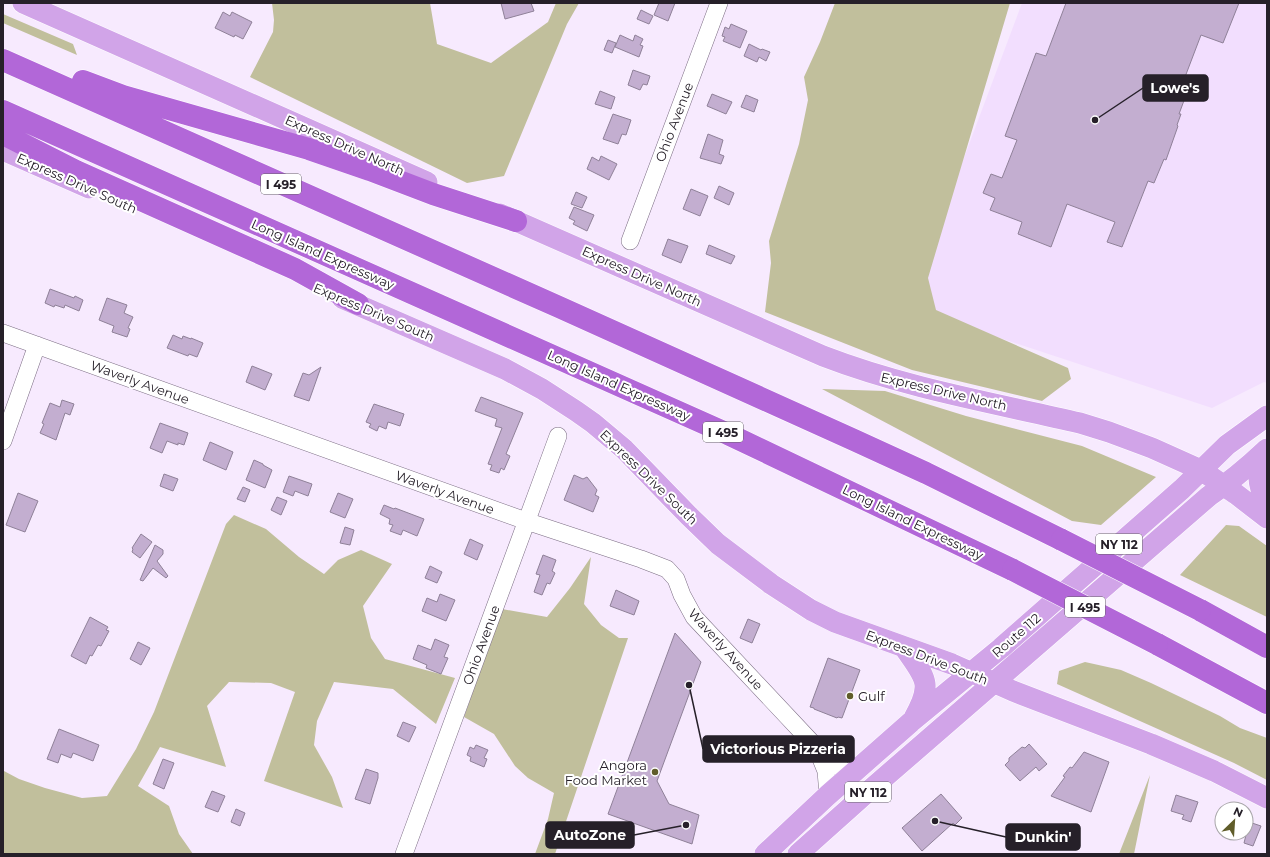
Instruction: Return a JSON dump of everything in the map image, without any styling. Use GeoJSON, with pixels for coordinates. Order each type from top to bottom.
{"type":"FeatureCollection","features":[{"type":"Feature","properties":{"kind":"highway"},"geometry":{"type":"LineString","coordinates":[[3,52],[123,96],[309,149],[433,194],[516,221]]}},
{"type":"Feature","properties":{"kind":"highway","name":"I 495"},"geometry":{"type":"LineString","coordinates":[[3,60],[854,440],[1062,540],[1200,610],[1267,646]]}},
{"type":"Feature","properties":{"kind":"highway","name":"Long Island Expressway"},"geometry":{"type":"LineString","coordinates":[[3,111],[728,434],[1013,570],[1157,644],[1267,703]]}},
{"type":"Feature","properties":{"kind":"highway"},"geometry":{"type":"LineString","coordinates":[[3,134],[83,174],[295,269],[358,304]]}},
{"type":"Feature","properties":{"kind":"main road","name":"Express Drive North"},"geometry":{"type":"LineString","coordinates":[[23,3],[848,366],[901,382],[1050,416],[1095,428],[1152,448],[1201,470],[1267,518]]}},
{"type":"Feature","properties":{"kind":"main road","name":"Express Drive South"},"geometry":{"type":"LineString","coordinates":[[3,150],[292,278],[358,304],[524,378],[559,400],[614,440],[703,530],[723,548],[752,571],[810,610],[835,622],[952,664],[993,683],[1150,744],[1214,771],[1267,798]]}},
{"type":"Feature","properties":{"kind":"main road","name":"Route 112"},"geometry":{"type":"LineString","coordinates":[[765,854],[828,795],[911,722],[1001,648],[1182,489],[1227,445],[1267,416]]}},
{"type":"Feature","properties":{"kind":"main road","name":"Route 112"},"geometry":{"type":"LineString","coordinates":[[805,848],[1209,496],[1247,468],[1267,449]]}},
{"type":"Feature","properties":{"kind":"main road"},"geometry":{"type":"LineString","coordinates":[[1267,454],[1259,473],[1259,483],[1267,506]]}},
{"type":"Feature","properties":{"kind":"main road"},"geometry":{"type":"LineString","coordinates":[[904,647],[922,673],[926,684],[923,701],[911,722]]}},
{"type":"Feature","properties":{"kind":"main road"},"geometry":{"type":"LineString","coordinates":[[805,848],[847,794],[850,782],[849,777]]}},
{"type":"Feature","properties":{"kind":"street","name":"Ohio Avenue"},"geometry":{"type":"LineString","coordinates":[[630,241],[720,3]]}},
{"type":"Feature","properties":{"kind":"street","name":"Waverly Avenue"},"geometry":{"type":"LineString","coordinates":[[3,332],[526,521],[667,569],[676,579],[682,595],[694,617],[816,747],[840,767],[849,777]]}},
{"type":"Feature","properties":{"kind":"street"},"geometry":{"type":"LineString","coordinates":[[3,441],[37,345]]}},
{"type":"Feature","properties":{"kind":"street","name":"Ohio Avenue"},"geometry":{"type":"LineString","coordinates":[[404,854],[558,436]]}},
{"type":"Feature","properties":{"kind":"street","name":"Waverly Avenue"},"geometry":{"type":"LineString","coordinates":[[816,747],[826,771],[828,795]]}},
{"type":"Feature","properties":{"kind":"shaded area"},"geometry":{"type":"Polygon","coordinates":[[[272,3],[430,3],[437,44],[491,63],[548,22],[556,3],[579,3],[567,24],[504,176],[467,183],[250,77],[273,32],[274,20],[272,3]]]}},
{"type":"Feature","properties":{"kind":"shaded area"},"geometry":{"type":"Polygon","coordinates":[[[835,3],[1010,3],[928,278],[936,310],[1068,368],[1071,379],[1042,401],[912,370],[765,312],[771,263],[769,241],[799,144],[808,100],[804,77],[820,42],[835,3]]]}},
{"type":"Feature","properties":{"kind":"shaded area"},"geometry":{"type":"Polygon","coordinates":[[[1022,3],[1267,3],[1267,383],[1264,382],[1212,408],[933,316],[920,275],[1022,3]]]}},
{"type":"Feature","properties":{"kind":"shaded area"},"geometry":{"type":"Polygon","coordinates":[[[3,14],[73,44],[77,55],[3,23],[3,14]]]}},
{"type":"Feature","properties":{"kind":"shaded area"},"geometry":{"type":"Polygon","coordinates":[[[822,389],[885,391],[966,416],[1082,446],[1156,477],[1101,525],[1072,521],[822,389]]]}},
{"type":"Feature","properties":{"kind":"shaded area"},"geometry":{"type":"Polygon","coordinates":[[[234,515],[266,529],[299,557],[324,574],[338,560],[361,550],[392,564],[363,606],[371,638],[385,659],[455,678],[436,724],[393,689],[334,682],[317,721],[314,745],[332,777],[343,808],[264,781],[295,692],[271,683],[229,682],[207,706],[226,767],[160,747],[138,786],[169,806],[179,834],[193,854],[3,854],[4,771],[19,779],[45,788],[82,798],[107,796],[136,749],[154,712],[226,524],[234,515]]]}},
{"type":"Feature","properties":{"kind":"shaded area"},"geometry":{"type":"Polygon","coordinates":[[[1226,525],[1239,526],[1267,546],[1267,617],[1180,575],[1226,525]]]}},
{"type":"Feature","properties":{"kind":"shaded area"},"geometry":{"type":"Polygon","coordinates":[[[591,557],[584,604],[601,625],[619,638],[628,638],[555,854],[535,854],[548,819],[554,793],[528,778],[515,766],[494,734],[464,717],[502,609],[547,617],[570,588],[591,557]]]}},
{"type":"Feature","properties":{"kind":"shaded area"},"geometry":{"type":"Polygon","coordinates":[[[1085,662],[1121,670],[1220,716],[1240,728],[1267,738],[1267,780],[1234,763],[1057,684],[1059,671],[1085,662]]]}},
{"type":"Feature","properties":{"kind":"shaded area"},"geometry":{"type":"Polygon","coordinates":[[[1150,775],[1134,854],[1119,854],[1150,775]]]}},
{"type":"Feature","properties":{"kind":"building"},"geometry":{"type":"Polygon","coordinates":[[[501,3],[531,3],[534,11],[505,19],[501,3]]]}},
{"type":"Feature","properties":{"kind":"building"},"geometry":{"type":"Polygon","coordinates":[[[659,3],[675,3],[668,21],[654,15],[659,3]]]}},
{"type":"Feature","properties":{"kind":"building"},"geometry":{"type":"Polygon","coordinates":[[[1066,3],[1239,3],[1223,43],[1201,35],[1185,77],[1192,79],[1179,114],[1181,114],[1177,125],[1178,126],[1166,160],[1164,159],[1154,183],[1148,181],[1122,247],[1107,242],[1115,222],[1067,204],[1051,247],[1018,234],[1022,222],[990,210],[995,198],[983,193],[991,174],[1002,178],[1017,140],[1005,136],[1036,53],[1046,56],[1066,3]]]}},
{"type":"Feature","properties":{"kind":"building"},"geometry":{"type":"Polygon","coordinates":[[[641,10],[653,16],[649,24],[637,19],[641,10]]]}},
{"type":"Feature","properties":{"kind":"building"},"geometry":{"type":"Polygon","coordinates":[[[223,12],[230,16],[232,12],[252,22],[243,39],[235,35],[234,37],[215,28],[223,12]]]}},
{"type":"Feature","properties":{"kind":"building"},"geometry":{"type":"Polygon","coordinates":[[[731,24],[747,31],[740,48],[723,41],[725,37],[722,36],[725,27],[729,29],[731,24]]]}},
{"type":"Feature","properties":{"kind":"building"},"geometry":{"type":"Polygon","coordinates":[[[620,35],[633,41],[635,35],[643,39],[640,45],[643,46],[639,57],[615,47],[620,35]]]}},
{"type":"Feature","properties":{"kind":"building"},"geometry":{"type":"Polygon","coordinates":[[[608,40],[616,43],[612,53],[604,50],[608,40]]]}},
{"type":"Feature","properties":{"kind":"building"},"geometry":{"type":"Polygon","coordinates":[[[749,44],[761,50],[770,52],[766,61],[759,57],[757,62],[744,56],[749,44]]]}},
{"type":"Feature","properties":{"kind":"building"},"geometry":{"type":"Polygon","coordinates":[[[633,70],[650,76],[647,85],[643,84],[640,90],[628,85],[633,70]]]}},
{"type":"Feature","properties":{"kind":"building"},"geometry":{"type":"Polygon","coordinates":[[[600,91],[615,97],[611,109],[595,104],[600,91]]]}},
{"type":"Feature","properties":{"kind":"building"},"geometry":{"type":"Polygon","coordinates":[[[712,94],[732,102],[726,114],[707,106],[712,94]]]}},
{"type":"Feature","properties":{"kind":"building"},"geometry":{"type":"Polygon","coordinates":[[[746,95],[758,100],[754,112],[741,107],[746,95]]]}},
{"type":"Feature","properties":{"kind":"building"},"geometry":{"type":"Polygon","coordinates":[[[613,114],[631,120],[626,135],[622,134],[618,144],[603,139],[613,114]]]}},
{"type":"Feature","properties":{"kind":"building"},"geometry":{"type":"Polygon","coordinates":[[[708,134],[723,140],[719,154],[724,156],[721,164],[700,158],[708,134]]]}},
{"type":"Feature","properties":{"kind":"building"},"geometry":{"type":"Polygon","coordinates":[[[601,156],[617,164],[609,180],[587,169],[592,157],[599,161],[601,156]]]}},
{"type":"Feature","properties":{"kind":"building"},"geometry":{"type":"Polygon","coordinates":[[[719,186],[734,193],[729,205],[714,198],[719,186]]]}},
{"type":"Feature","properties":{"kind":"building"},"geometry":{"type":"Polygon","coordinates":[[[691,189],[708,196],[700,216],[683,209],[691,189]]]}},
{"type":"Feature","properties":{"kind":"building"},"geometry":{"type":"Polygon","coordinates":[[[576,192],[587,197],[582,208],[571,204],[576,192]]]}},
{"type":"Feature","properties":{"kind":"building"},"geometry":{"type":"Polygon","coordinates":[[[574,207],[594,215],[587,231],[573,224],[575,221],[569,218],[574,207]]]}},
{"type":"Feature","properties":{"kind":"building"},"geometry":{"type":"Polygon","coordinates":[[[668,239],[688,246],[681,263],[662,255],[668,239]]]}},
{"type":"Feature","properties":{"kind":"building"},"geometry":{"type":"Polygon","coordinates":[[[709,245],[735,256],[731,264],[706,254],[709,245]]]}},
{"type":"Feature","properties":{"kind":"building"},"geometry":{"type":"Polygon","coordinates":[[[50,289],[74,298],[75,296],[83,300],[79,311],[65,305],[64,308],[55,305],[54,307],[45,303],[50,289]]]}},
{"type":"Feature","properties":{"kind":"building"},"geometry":{"type":"Polygon","coordinates":[[[107,298],[127,305],[124,313],[133,317],[128,328],[130,329],[127,337],[112,332],[114,326],[99,320],[107,298]]]}},
{"type":"Feature","properties":{"kind":"building"},"geometry":{"type":"Polygon","coordinates":[[[173,335],[182,339],[183,336],[191,338],[203,343],[197,357],[189,354],[188,356],[167,348],[173,335]]]}},
{"type":"Feature","properties":{"kind":"building"},"geometry":{"type":"Polygon","coordinates":[[[252,366],[272,374],[265,390],[246,382],[252,366]]]}},
{"type":"Feature","properties":{"kind":"building"},"geometry":{"type":"Polygon","coordinates":[[[321,367],[309,401],[294,396],[303,373],[309,375],[321,367]]]}},
{"type":"Feature","properties":{"kind":"building"},"geometry":{"type":"Polygon","coordinates":[[[481,397],[523,413],[506,454],[510,456],[504,470],[501,468],[499,473],[490,470],[492,465],[488,464],[502,428],[495,426],[497,419],[475,411],[481,397]]]}},
{"type":"Feature","properties":{"kind":"building"},"geometry":{"type":"Polygon","coordinates":[[[62,400],[74,404],[70,415],[65,413],[56,440],[40,433],[44,424],[42,423],[50,403],[60,407],[62,400]]]}},
{"type":"Feature","properties":{"kind":"building"},"geometry":{"type":"Polygon","coordinates":[[[374,404],[404,414],[400,426],[388,422],[386,429],[379,426],[377,431],[369,427],[371,424],[366,422],[374,404]]]}},
{"type":"Feature","properties":{"kind":"building"},"geometry":{"type":"Polygon","coordinates":[[[160,423],[188,433],[184,445],[178,443],[178,445],[167,441],[162,453],[150,448],[160,423]]]}},
{"type":"Feature","properties":{"kind":"building"},"geometry":{"type":"Polygon","coordinates":[[[210,442],[233,452],[226,470],[203,460],[210,442]]]}},
{"type":"Feature","properties":{"kind":"building"},"geometry":{"type":"Polygon","coordinates":[[[254,460],[272,470],[265,488],[246,480],[254,460]]]}},
{"type":"Feature","properties":{"kind":"building"},"geometry":{"type":"Polygon","coordinates":[[[164,474],[178,479],[173,491],[160,486],[164,474]]]}},
{"type":"Feature","properties":{"kind":"building"},"geometry":{"type":"Polygon","coordinates":[[[574,475],[583,479],[587,477],[597,490],[595,495],[599,497],[593,512],[564,500],[574,475]]]}},
{"type":"Feature","properties":{"kind":"building"},"geometry":{"type":"Polygon","coordinates":[[[289,476],[312,484],[308,496],[295,491],[293,496],[283,492],[289,476]]]}},
{"type":"Feature","properties":{"kind":"building"},"geometry":{"type":"Polygon","coordinates":[[[243,487],[250,490],[245,502],[237,499],[243,487]]]}},
{"type":"Feature","properties":{"kind":"building"},"geometry":{"type":"Polygon","coordinates":[[[18,493],[38,501],[25,532],[6,525],[18,493]]]}},
{"type":"Feature","properties":{"kind":"building"},"geometry":{"type":"Polygon","coordinates":[[[338,493],[353,499],[345,518],[330,512],[338,493]]]}},
{"type":"Feature","properties":{"kind":"building"},"geometry":{"type":"Polygon","coordinates":[[[277,497],[287,501],[281,515],[271,510],[277,497]]]}},
{"type":"Feature","properties":{"kind":"building"},"geometry":{"type":"Polygon","coordinates":[[[384,505],[424,519],[417,536],[403,530],[401,535],[390,531],[393,525],[389,524],[390,519],[380,514],[384,505]]]}},
{"type":"Feature","properties":{"kind":"building"},"geometry":{"type":"Polygon","coordinates":[[[345,527],[354,530],[350,545],[340,543],[345,527]]]}},
{"type":"Feature","properties":{"kind":"building"},"geometry":{"type":"Polygon","coordinates":[[[141,534],[152,542],[140,558],[132,552],[132,548],[141,534]]]}},
{"type":"Feature","properties":{"kind":"building"},"geometry":{"type":"Polygon","coordinates":[[[470,539],[483,545],[477,560],[464,554],[470,539]]]}},
{"type":"Feature","properties":{"kind":"building"},"geometry":{"type":"Polygon","coordinates":[[[155,545],[163,550],[163,554],[157,561],[168,576],[166,578],[153,568],[143,581],[140,580],[155,545]]]}},
{"type":"Feature","properties":{"kind":"building"},"geometry":{"type":"Polygon","coordinates":[[[543,555],[556,560],[552,571],[555,573],[550,584],[547,583],[542,595],[534,592],[540,575],[536,574],[543,555]]]}},
{"type":"Feature","properties":{"kind":"building"},"geometry":{"type":"Polygon","coordinates":[[[430,566],[442,572],[437,583],[425,578],[430,566]]]}},
{"type":"Feature","properties":{"kind":"building"},"geometry":{"type":"Polygon","coordinates":[[[616,590],[639,601],[634,615],[610,606],[616,590]]]}},
{"type":"Feature","properties":{"kind":"building"},"geometry":{"type":"Polygon","coordinates":[[[440,594],[455,600],[446,621],[422,611],[427,598],[437,602],[440,594]]]}},
{"type":"Feature","properties":{"kind":"building"},"geometry":{"type":"Polygon","coordinates":[[[90,617],[108,627],[106,630],[109,631],[101,646],[98,645],[92,656],[90,655],[86,664],[71,656],[90,617]]]}},
{"type":"Feature","properties":{"kind":"building"},"geometry":{"type":"Polygon","coordinates":[[[748,619],[760,624],[752,643],[740,638],[748,619]]]}},
{"type":"Feature","properties":{"kind":"building"},"geometry":{"type":"Polygon","coordinates":[[[675,633],[701,662],[657,781],[669,804],[699,815],[692,844],[608,814],[675,633]]]}},
{"type":"Feature","properties":{"kind":"building"},"geometry":{"type":"Polygon","coordinates":[[[435,639],[449,645],[444,657],[448,658],[441,674],[426,668],[427,665],[413,659],[418,645],[431,650],[435,639]]]}},
{"type":"Feature","properties":{"kind":"building"},"geometry":{"type":"Polygon","coordinates":[[[138,642],[150,648],[141,665],[130,659],[138,642]]]}},
{"type":"Feature","properties":{"kind":"building"},"geometry":{"type":"Polygon","coordinates":[[[828,658],[860,670],[842,718],[837,718],[810,707],[828,658]]]}},
{"type":"Feature","properties":{"kind":"building"},"geometry":{"type":"Polygon","coordinates":[[[403,722],[416,727],[409,742],[397,736],[403,722]]]}},
{"type":"Feature","properties":{"kind":"building"},"geometry":{"type":"Polygon","coordinates":[[[59,729],[99,745],[93,761],[73,753],[71,758],[61,754],[58,763],[47,759],[59,729]]]}},
{"type":"Feature","properties":{"kind":"building"},"geometry":{"type":"Polygon","coordinates":[[[1029,744],[1047,764],[1039,771],[1036,767],[1020,781],[1005,765],[1009,761],[1009,758],[1022,747],[1025,748],[1029,744]]]}},
{"type":"Feature","properties":{"kind":"building"},"geometry":{"type":"Polygon","coordinates":[[[476,745],[488,750],[484,758],[487,759],[484,767],[470,761],[471,757],[467,755],[470,747],[474,749],[476,745]]]}},
{"type":"Feature","properties":{"kind":"building"},"geometry":{"type":"Polygon","coordinates":[[[1084,752],[1109,762],[1091,812],[1051,796],[1065,777],[1063,776],[1070,767],[1072,768],[1084,752]]]}},
{"type":"Feature","properties":{"kind":"building"},"geometry":{"type":"Polygon","coordinates":[[[163,759],[174,763],[164,789],[153,784],[163,759]]]}},
{"type":"Feature","properties":{"kind":"building"},"geometry":{"type":"Polygon","coordinates":[[[366,769],[378,773],[378,778],[370,804],[355,799],[366,769]]]}},
{"type":"Feature","properties":{"kind":"building"},"geometry":{"type":"Polygon","coordinates":[[[212,791],[225,796],[218,812],[205,807],[212,791]]]}},
{"type":"Feature","properties":{"kind":"building"},"geometry":{"type":"Polygon","coordinates":[[[941,794],[962,818],[955,825],[953,823],[922,851],[902,828],[941,794]]]}},
{"type":"Feature","properties":{"kind":"building"},"geometry":{"type":"Polygon","coordinates":[[[1176,795],[1198,802],[1191,822],[1182,819],[1184,815],[1171,811],[1176,795]]]}},
{"type":"Feature","properties":{"kind":"building"},"geometry":{"type":"Polygon","coordinates":[[[236,809],[245,813],[240,826],[231,822],[236,809]]]}},
{"type":"Feature","properties":{"kind":"building"},"geometry":{"type":"Polygon","coordinates":[[[1254,824],[1261,826],[1253,846],[1244,843],[1244,841],[1254,841],[1254,824]]]}},
{"type":"Feature","properties":{"kind":"place","name":"Lowe's"},"geometry":{"type":"Point","coordinates":[1095,120]}},
{"type":"Feature","properties":{"kind":"place","name":"Victorious Pizzeria"},"geometry":{"type":"Point","coordinates":[689,685]}},
{"type":"Feature","properties":{"kind":"place","name":"Gulf"},"geometry":{"type":"Point","coordinates":[850,696]}},
{"type":"Feature","properties":{"kind":"place","name":"Angora Food Market"},"geometry":{"type":"Point","coordinates":[655,772]}},
{"type":"Feature","properties":{"kind":"place","name":"Dunkin'"},"geometry":{"type":"Point","coordinates":[935,821]}},
{"type":"Feature","properties":{"kind":"place","name":"AutoZone"},"geometry":{"type":"Point","coordinates":[686,825]}}]}
